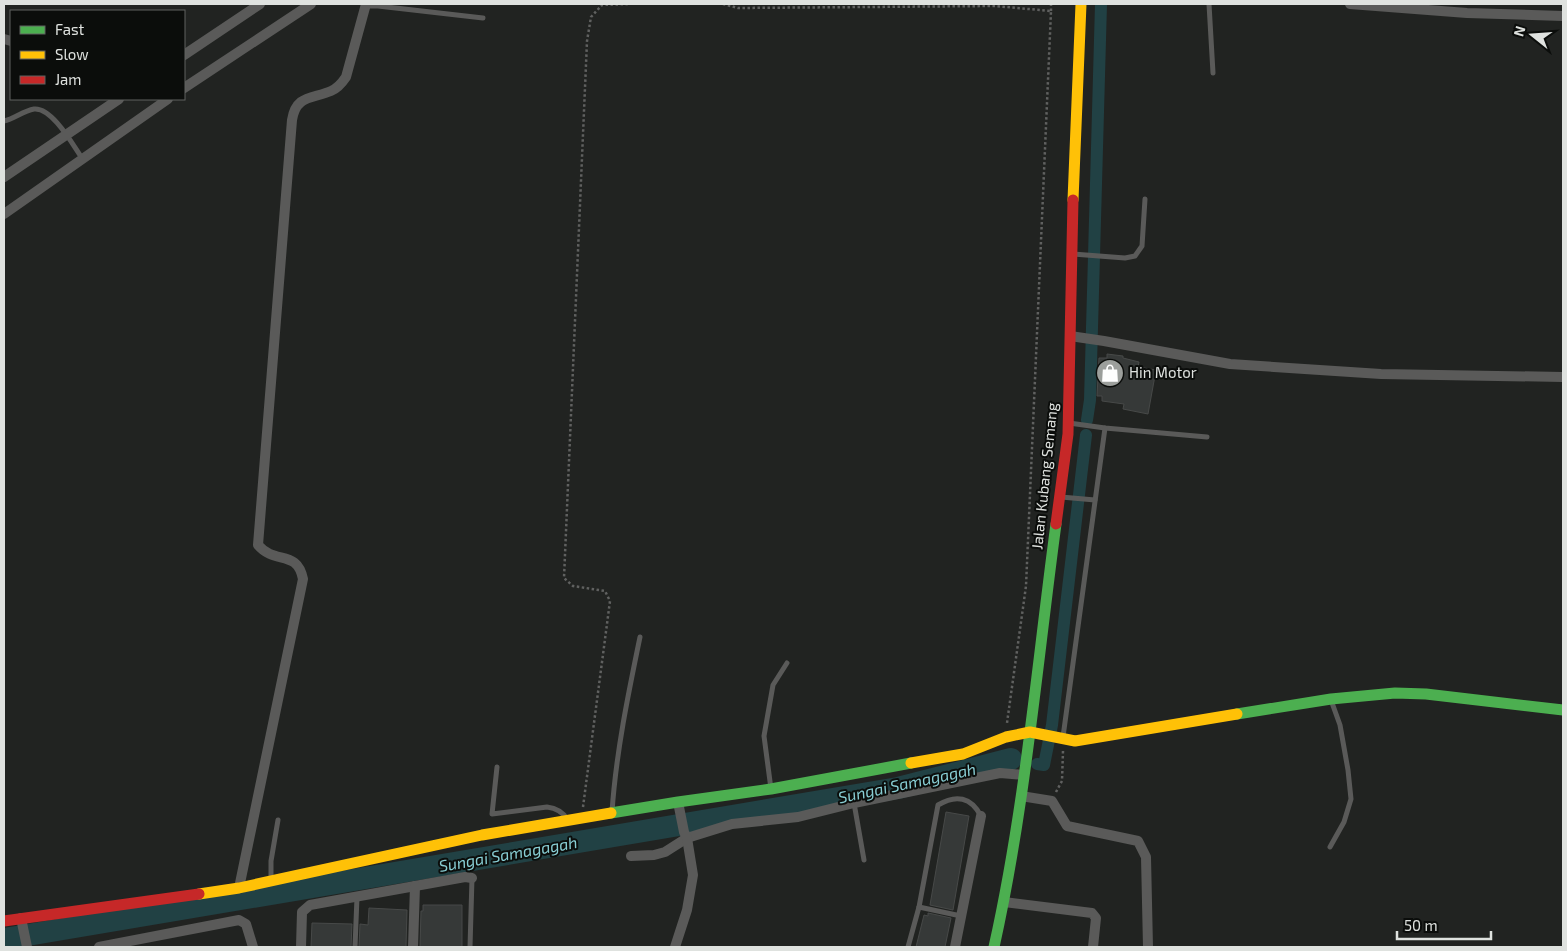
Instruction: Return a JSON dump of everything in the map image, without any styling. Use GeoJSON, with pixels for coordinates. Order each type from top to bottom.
{"type":"FeatureCollection","features":[{"type":"Feature","properties":{"kind":"street"},"geometry":{"type":"LineString","coordinates":[[185,54],[260,4]]}},
{"type":"Feature","properties":{"kind":"street"},"geometry":{"type":"LineString","coordinates":[[185,87],[311,4]]}},
{"type":"Feature","properties":{"kind":"street","name":"Jalan Kubang Semang"},"geometry":{"type":"LineString","coordinates":[[994,947],[1004,902],[1024,775],[1035,733],[1042,626],[1068,434],[1071,253],[1081,4]]}},
{"type":"Feature","properties":{"kind":"street"},"geometry":{"type":"LineString","coordinates":[[1350,4],[1563,16]]}},
{"type":"Feature","properties":{"kind":"street"},"geometry":{"type":"LineString","coordinates":[[239,888],[303,579],[301,568],[292,560],[270,555],[264,552],[258,545],[293,112],[305,99],[332,90],[346,78],[366,5]]}},
{"type":"Feature","properties":{"kind":"street"},"geometry":{"type":"LineString","coordinates":[[4,177],[117,100]]}},
{"type":"Feature","properties":{"kind":"street"},"geometry":{"type":"LineString","coordinates":[[4,214],[167,100]]}},
{"type":"Feature","properties":{"kind":"street"},"geometry":{"type":"LineString","coordinates":[[1070,336],[1230,364],[1381,374],[1563,377]]}},
{"type":"Feature","properties":{"kind":"street"},"geometry":{"type":"LineString","coordinates":[[4,921],[21,922],[239,888],[482,835],[612,813],[679,806],[963,754],[1006,737],[1035,733],[1075,741],[1331,699],[1395,693],[1426,694],[1563,710]]}},
{"type":"Feature","properties":{"kind":"street"},"geometry":{"type":"LineString","coordinates":[[631,856],[654,856],[665,852],[685,835],[732,824],[798,817],[854,803],[1000,773],[1024,775]]}},
{"type":"Feature","properties":{"kind":"street"},"geometry":{"type":"LineString","coordinates":[[1020,796],[1052,801],[1067,826],[1138,841],[1146,857],[1148,947]]}},
{"type":"Feature","properties":{"kind":"street"},"geometry":{"type":"LineString","coordinates":[[675,947],[687,910],[693,876],[679,806]]}},
{"type":"Feature","properties":{"kind":"street"},"geometry":{"type":"LineString","coordinates":[[955,947],[981,816]]}},
{"type":"Feature","properties":{"kind":"street"},"geometry":{"type":"LineString","coordinates":[[300,947],[302,912],[310,905],[465,877],[472,878]]}},
{"type":"Feature","properties":{"kind":"street"},"geometry":{"type":"LineString","coordinates":[[413,947],[415,886]]}},
{"type":"Feature","properties":{"kind":"street"},"geometry":{"type":"LineString","coordinates":[[1004,902],[1092,913],[1096,918],[1093,947]]}},
{"type":"Feature","properties":{"kind":"street"},"geometry":{"type":"LineString","coordinates":[[99,947],[239,920],[246,924],[253,947]]}},
{"type":"Feature","properties":{"kind":"street"},"geometry":{"type":"LineString","coordinates":[[21,922],[27,947]]}},
{"type":"Feature","properties":{"kind":"lane"},"geometry":{"type":"LineString","coordinates":[[1209,4],[1213,73]]}},
{"type":"Feature","properties":{"kind":"lane"},"geometry":{"type":"LineString","coordinates":[[366,5],[483,18]]}},
{"type":"Feature","properties":{"kind":"lane"},"geometry":{"type":"LineString","coordinates":[[4,121],[34,109],[47,112],[66,134],[82,159]]}},
{"type":"Feature","properties":{"kind":"lane"},"geometry":{"type":"LineString","coordinates":[[1071,253],[1125,258],[1135,256],[1142,246],[1145,199]]}},
{"type":"Feature","properties":{"kind":"lane"},"geometry":{"type":"LineString","coordinates":[[1068,422],[1104,428],[1207,437]]}},
{"type":"Feature","properties":{"kind":"lane"},"geometry":{"type":"LineString","coordinates":[[1058,738],[1095,500],[1104,428]]}},
{"type":"Feature","properties":{"kind":"lane"},"geometry":{"type":"LineString","coordinates":[[1059,496],[1095,500]]}},
{"type":"Feature","properties":{"kind":"lane"},"geometry":{"type":"LineString","coordinates":[[612,813],[614,774],[640,637]]}},
{"type":"Feature","properties":{"kind":"lane"},"geometry":{"type":"LineString","coordinates":[[771,789],[764,736],[774,685],[787,663]]}},
{"type":"Feature","properties":{"kind":"lane"},"geometry":{"type":"LineString","coordinates":[[1330,847],[1344,822],[1351,799],[1340,725],[1331,699]]}},
{"type":"Feature","properties":{"kind":"lane"},"geometry":{"type":"LineString","coordinates":[[497,767],[492,814],[547,807],[554,808],[564,814],[568,820]]}},
{"type":"Feature","properties":{"kind":"lane"},"geometry":{"type":"LineString","coordinates":[[908,947],[919,907],[938,805],[948,798],[965,800],[977,808],[981,816]]}},
{"type":"Feature","properties":{"kind":"lane"},"geometry":{"type":"LineString","coordinates":[[854,803],[864,860]]}},
{"type":"Feature","properties":{"kind":"lane"},"geometry":{"type":"LineString","coordinates":[[270,881],[271,861],[278,820]]}},
{"type":"Feature","properties":{"kind":"lane"},"geometry":{"type":"LineString","coordinates":[[470,947],[472,878]]}},
{"type":"Feature","properties":{"kind":"lane"},"geometry":{"type":"LineString","coordinates":[[356,947],[357,896]]}},
{"type":"Feature","properties":{"kind":"lane"},"geometry":{"type":"LineString","coordinates":[[919,907],[961,916]]}},
{"type":"Feature","properties":{"kind":"path"},"geometry":{"type":"LineString","coordinates":[[581,818],[610,601],[604,591],[573,586],[564,578],[587,41],[591,17],[602,4],[629,4]]}},
{"type":"Feature","properties":{"kind":"path"},"geometry":{"type":"LineString","coordinates":[[723,4],[738,8],[995,6],[1051,11]]}},
{"type":"Feature","properties":{"kind":"path"},"geometry":{"type":"LineString","coordinates":[[1006,737],[1010,695],[1026,586],[1051,4]]}},
{"type":"Feature","properties":{"kind":"path"},"geometry":{"type":"LineString","coordinates":[[1052,801],[1062,781],[1058,738]]}},
{"type":"Feature","properties":{"kind":"building"},"geometry":{"type":"Polygon","coordinates":[[[1107,354],[1123,356],[1123,358],[1139,362],[1138,367],[1156,370],[1148,414],[1123,409],[1124,404],[1102,401],[1102,396],[1097,396],[1099,358],[1107,358],[1107,354]]]}},
{"type":"Feature","properties":{"kind":"building"},"geometry":{"type":"Polygon","coordinates":[[[946,812],[969,816],[953,910],[930,905],[946,812]]]}},
{"type":"Feature","properties":{"kind":"building"},"geometry":{"type":"Polygon","coordinates":[[[423,905],[462,905],[462,947],[420,947],[421,911],[423,911],[423,905]]]}},
{"type":"Feature","properties":{"kind":"building"},"geometry":{"type":"Polygon","coordinates":[[[369,908],[407,910],[406,947],[359,947],[360,924],[368,925],[369,908]]]}},
{"type":"Feature","properties":{"kind":"building"},"geometry":{"type":"Polygon","coordinates":[[[928,913],[951,918],[945,947],[916,947],[924,915],[928,916],[928,913]]]}},
{"type":"Feature","properties":{"kind":"building"},"geometry":{"type":"Polygon","coordinates":[[[312,923],[352,924],[351,947],[311,947],[312,923]]]}},
{"type":"Feature","properties":{"kind":"waterway"},"geometry":{"type":"LineString","coordinates":[[1087,420],[1090,400],[1101,4]]}},
{"type":"Feature","properties":{"kind":"waterway"},"geometry":{"type":"LineString","coordinates":[[1037,764],[1044,765],[1052,725],[1086,435]]}},
{"type":"Feature","properties":{"kind":"waterway","name":"Sungai Samagagah"},"geometry":{"type":"LineString","coordinates":[[4,939],[898,788],[1011,759]]}},
{"type":"Feature","properties":{"kind":"traffic: fast"},"geometry":{"type":"LineString","coordinates":[[994,947],[1005,895],[1030,736],[1056,524]]}},
{"type":"Feature","properties":{"kind":"traffic: fast"},"geometry":{"type":"LineString","coordinates":[[1237,714],[1331,699],[1395,693],[1426,694],[1563,710]]}},
{"type":"Feature","properties":{"kind":"traffic: fast"},"geometry":{"type":"LineString","coordinates":[[611,813],[771,789],[911,763]]}},
{"type":"Feature","properties":{"kind":"traffic: slow"},"geometry":{"type":"LineString","coordinates":[[1073,200],[1081,4]]}},
{"type":"Feature","properties":{"kind":"traffic: slow"},"geometry":{"type":"LineString","coordinates":[[911,763],[963,754],[1006,737],[1030,732],[1075,741],[1237,714]]}},
{"type":"Feature","properties":{"kind":"traffic: slow"},"geometry":{"type":"LineString","coordinates":[[199,894],[239,888],[482,835],[611,813]]}},
{"type":"Feature","properties":{"kind":"traffic: jam"},"geometry":{"type":"LineString","coordinates":[[1056,524],[1068,434],[1073,200]]}},
{"type":"Feature","properties":{"kind":"traffic: jam"},"geometry":{"type":"LineString","coordinates":[[4,921],[199,894]]}},
{"type":"Feature","properties":{"kind":"place","name":"Hin Motor"},"geometry":{"type":"Point","coordinates":[1110,373]}}]}
